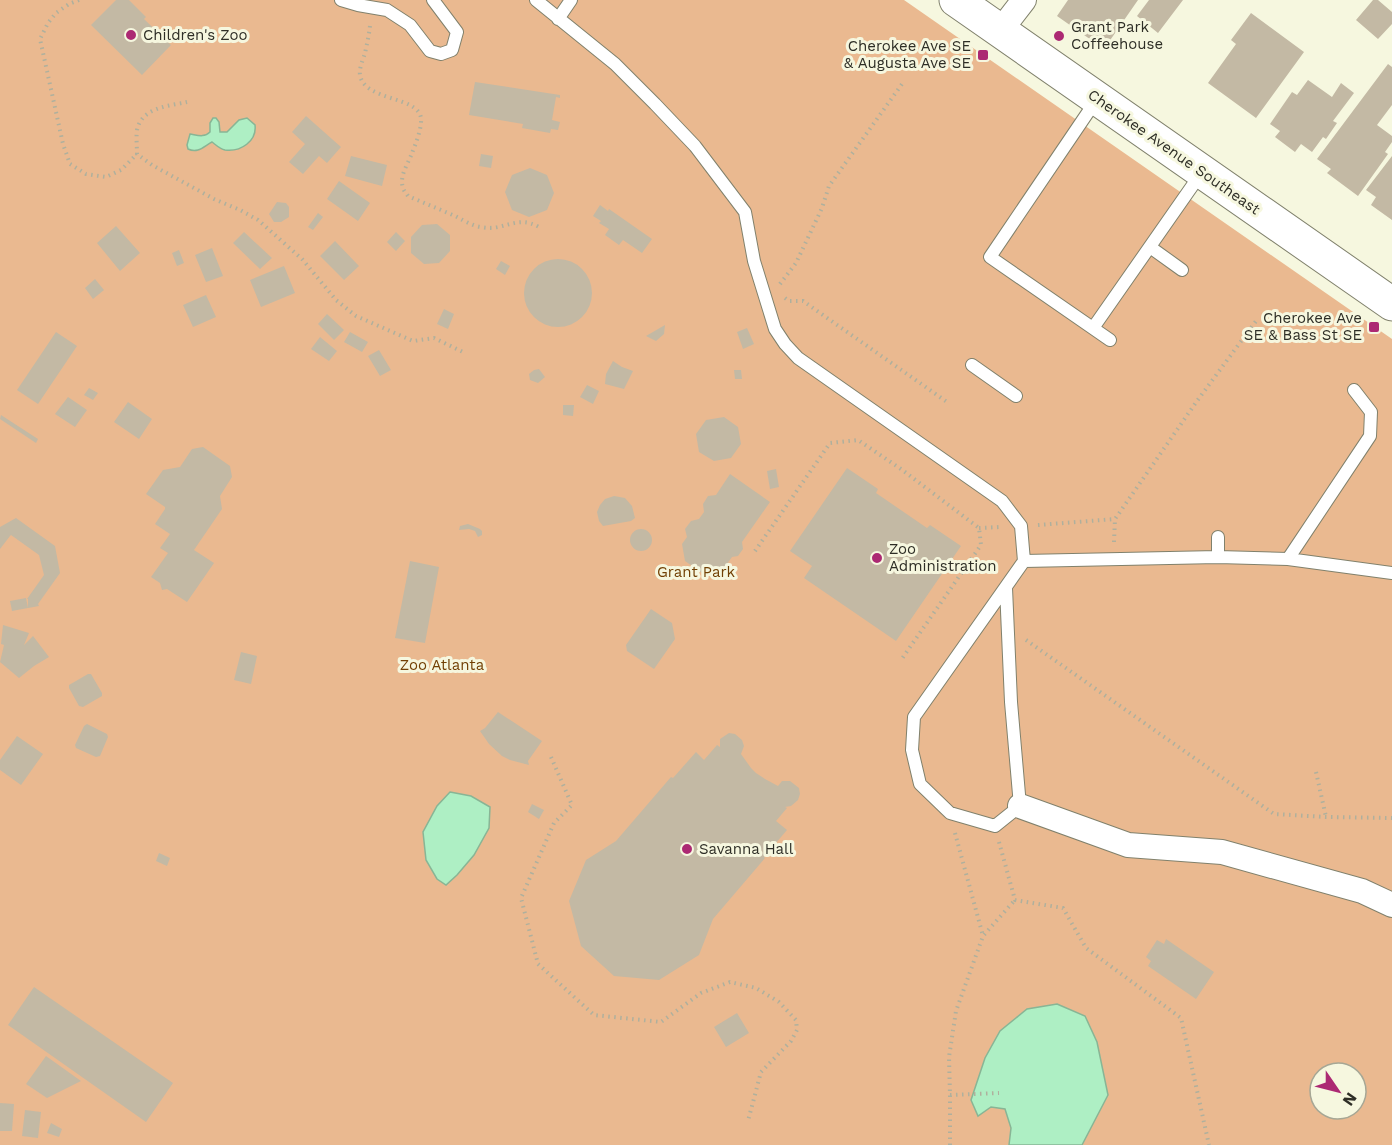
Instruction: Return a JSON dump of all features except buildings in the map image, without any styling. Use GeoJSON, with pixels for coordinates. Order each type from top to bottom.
{"type":"FeatureCollection","features":[{"type":"Feature","properties":{"kind":"street","name":"Cherokee Avenue Southeast"},"geometry":{"type":"LineString","coordinates":[[956,0],[1392,304]]}},
{"type":"Feature","properties":{"kind":"street"},"geometry":{"type":"LineString","coordinates":[[1000,31],[1023,0]]}},
{"type":"Feature","properties":{"kind":"street"},"geometry":{"type":"LineString","coordinates":[[1020,806],[1128,845],[1222,852],[1362,891],[1392,906]]}},
{"type":"Feature","properties":{"kind":"lane"},"geometry":{"type":"LineString","coordinates":[[341,0],[387,10],[410,25],[430,51],[441,54],[452,50],[457,32],[433,0]]}},
{"type":"Feature","properties":{"kind":"lane"},"geometry":{"type":"LineString","coordinates":[[536,0],[615,64],[655,104],[695,146],[745,212],[754,261],[775,329],[785,344],[798,358],[1002,501],[1021,526],[1024,561],[914,717],[912,750],[920,784],[950,813],[995,826],[1020,806],[1011,702],[1006,588]]}},
{"type":"Feature","properties":{"kind":"lane"},"geometry":{"type":"LineString","coordinates":[[558,19],[571,0]]}},
{"type":"Feature","properties":{"kind":"lane"},"geometry":{"type":"LineString","coordinates":[[1098,98],[990,257],[1110,340]]}},
{"type":"Feature","properties":{"kind":"lane"},"geometry":{"type":"LineString","coordinates":[[1093,328],[1202,172]]}},
{"type":"Feature","properties":{"kind":"lane"},"geometry":{"type":"LineString","coordinates":[[1150,247],[1182,270]]}},
{"type":"Feature","properties":{"kind":"lane"},"geometry":{"type":"LineString","coordinates":[[972,365],[1016,396]]}},
{"type":"Feature","properties":{"kind":"lane"},"geometry":{"type":"LineString","coordinates":[[1288,559],[1370,436],[1371,412],[1354,390]]}},
{"type":"Feature","properties":{"kind":"lane"},"geometry":{"type":"LineString","coordinates":[[1218,537],[1218,557]]}},
{"type":"Feature","properties":{"kind":"lane"},"geometry":{"type":"LineString","coordinates":[[1024,561],[1218,557],[1288,559],[1392,573]]}},
{"type":"Feature","properties":{"kind":"path"},"geometry":{"type":"LineString","coordinates":[[79,0],[56,13],[40,39],[63,144],[70,165],[86,174],[106,177],[120,170],[137,154],[137,129],[142,120],[153,109],[187,102]]}},
{"type":"Feature","properties":{"kind":"path"},"geometry":{"type":"LineString","coordinates":[[374,8],[360,77],[365,86],[402,101],[419,112],[421,118],[412,155],[402,181],[408,196],[480,227],[497,227],[530,221],[539,226]]}},
{"type":"Feature","properties":{"kind":"path"},"geometry":{"type":"LineString","coordinates":[[776,291],[796,263],[822,208],[829,186],[902,84]]}},
{"type":"Feature","properties":{"kind":"path"},"geometry":{"type":"LineString","coordinates":[[137,154],[152,165],[214,199],[258,220],[302,259],[336,300],[356,316],[412,341],[434,338],[463,352]]}},
{"type":"Feature","properties":{"kind":"path"},"geometry":{"type":"LineString","coordinates":[[782,296],[789,301],[803,301],[947,402]]}},
{"type":"Feature","properties":{"kind":"path"},"geometry":{"type":"LineString","coordinates":[[1114,559],[1115,519],[1256,321]]}},
{"type":"Feature","properties":{"kind":"path"},"geometry":{"type":"LineString","coordinates":[[755,551],[830,443],[858,440],[979,528],[1115,519]]}},
{"type":"Feature","properties":{"kind":"path"},"geometry":{"type":"LineString","coordinates":[[901,660],[981,545],[979,528]]}},
{"type":"Feature","properties":{"kind":"path"},"geometry":{"type":"LineString","coordinates":[[1008,627],[1274,814],[1392,818]]}},
{"type":"Feature","properties":{"kind":"path"},"geometry":{"type":"LineString","coordinates":[[551,757],[572,805],[554,823],[521,898],[538,964],[594,1015],[661,1022],[701,993],[730,982],[756,988],[779,1002],[796,1020],[797,1030],[791,1041],[761,1072],[748,1121]]}},
{"type":"Feature","properties":{"kind":"path"},"geometry":{"type":"LineString","coordinates":[[1316,772],[1326,817]]}},
{"type":"Feature","properties":{"kind":"path"},"geometry":{"type":"LineString","coordinates":[[950,813],[983,936]]}},
{"type":"Feature","properties":{"kind":"path"},"geometry":{"type":"LineString","coordinates":[[995,826],[1015,900]]}},
{"type":"Feature","properties":{"kind":"path"},"geometry":{"type":"LineString","coordinates":[[950,1145],[949,1057],[956,1011],[983,936],[1015,900]]}},
{"type":"Feature","properties":{"kind":"path"},"geometry":{"type":"LineString","coordinates":[[1015,900],[1064,908],[1086,948],[1181,1018],[1209,1145]]}},
{"type":"Feature","properties":{"kind":"path"},"geometry":{"type":"LineString","coordinates":[[951,1095],[999,1093]]}},
{"type":"Feature","properties":{"kind":"green space","name":"Grant Park"},"geometry":{"type":"Polygon","coordinates":[[[0,0],[904,0],[1392,339],[1392,1145],[0,1145],[0,0]]]}},
{"type":"Feature","properties":{"kind":"shaded area"},"geometry":{"type":"Polygon","coordinates":[[[213,118],[219,122],[220,132],[227,132],[239,120],[247,118],[255,125],[255,131],[247,144],[237,149],[223,149],[212,142],[198,150],[188,149],[190,134],[200,136],[208,134],[213,118]]]}},
{"type":"Feature","properties":{"kind":"shaded area"},"geometry":{"type":"Polygon","coordinates":[[[450,792],[471,796],[490,807],[489,828],[474,855],[446,885],[437,879],[426,860],[423,832],[437,806],[450,792]]]}},
{"type":"Feature","properties":{"kind":"shaded area"},"geometry":{"type":"Polygon","coordinates":[[[1057,1004],[1085,1016],[1097,1042],[1108,1095],[1082,1145],[1009,1145],[1011,1128],[1005,1109],[991,1107],[978,1116],[971,1100],[985,1058],[1000,1031],[1027,1009],[1057,1004]]]}},
{"type":"Feature","properties":{"kind":"place","name":"Children's Zoo"},"geometry":{"type":"Point","coordinates":[131,35]}},
{"type":"Feature","properties":{"kind":"place","name":"Grant Park Coffeehouse"},"geometry":{"type":"Point","coordinates":[1059,36]}},
{"type":"Feature","properties":{"kind":"place","name":"Cherokee Ave SE & Augusta Ave SE"},"geometry":{"type":"Point","coordinates":[983,55]}},
{"type":"Feature","properties":{"kind":"place","name":"Cherokee Ave SE & Bass St SE"},"geometry":{"type":"Point","coordinates":[1374,327]}},
{"type":"Feature","properties":{"kind":"place","name":"Zoo Administration"},"geometry":{"type":"Point","coordinates":[877,558]}},
{"type":"Feature","properties":{"kind":"place","name":"Savanna Hall"},"geometry":{"type":"Point","coordinates":[687,849]}},
{"type":"Feature","properties":{"kind":"park label","name":"Zoo Atlanta"},"geometry":{"type":"Point","coordinates":[442,665]}}]}
